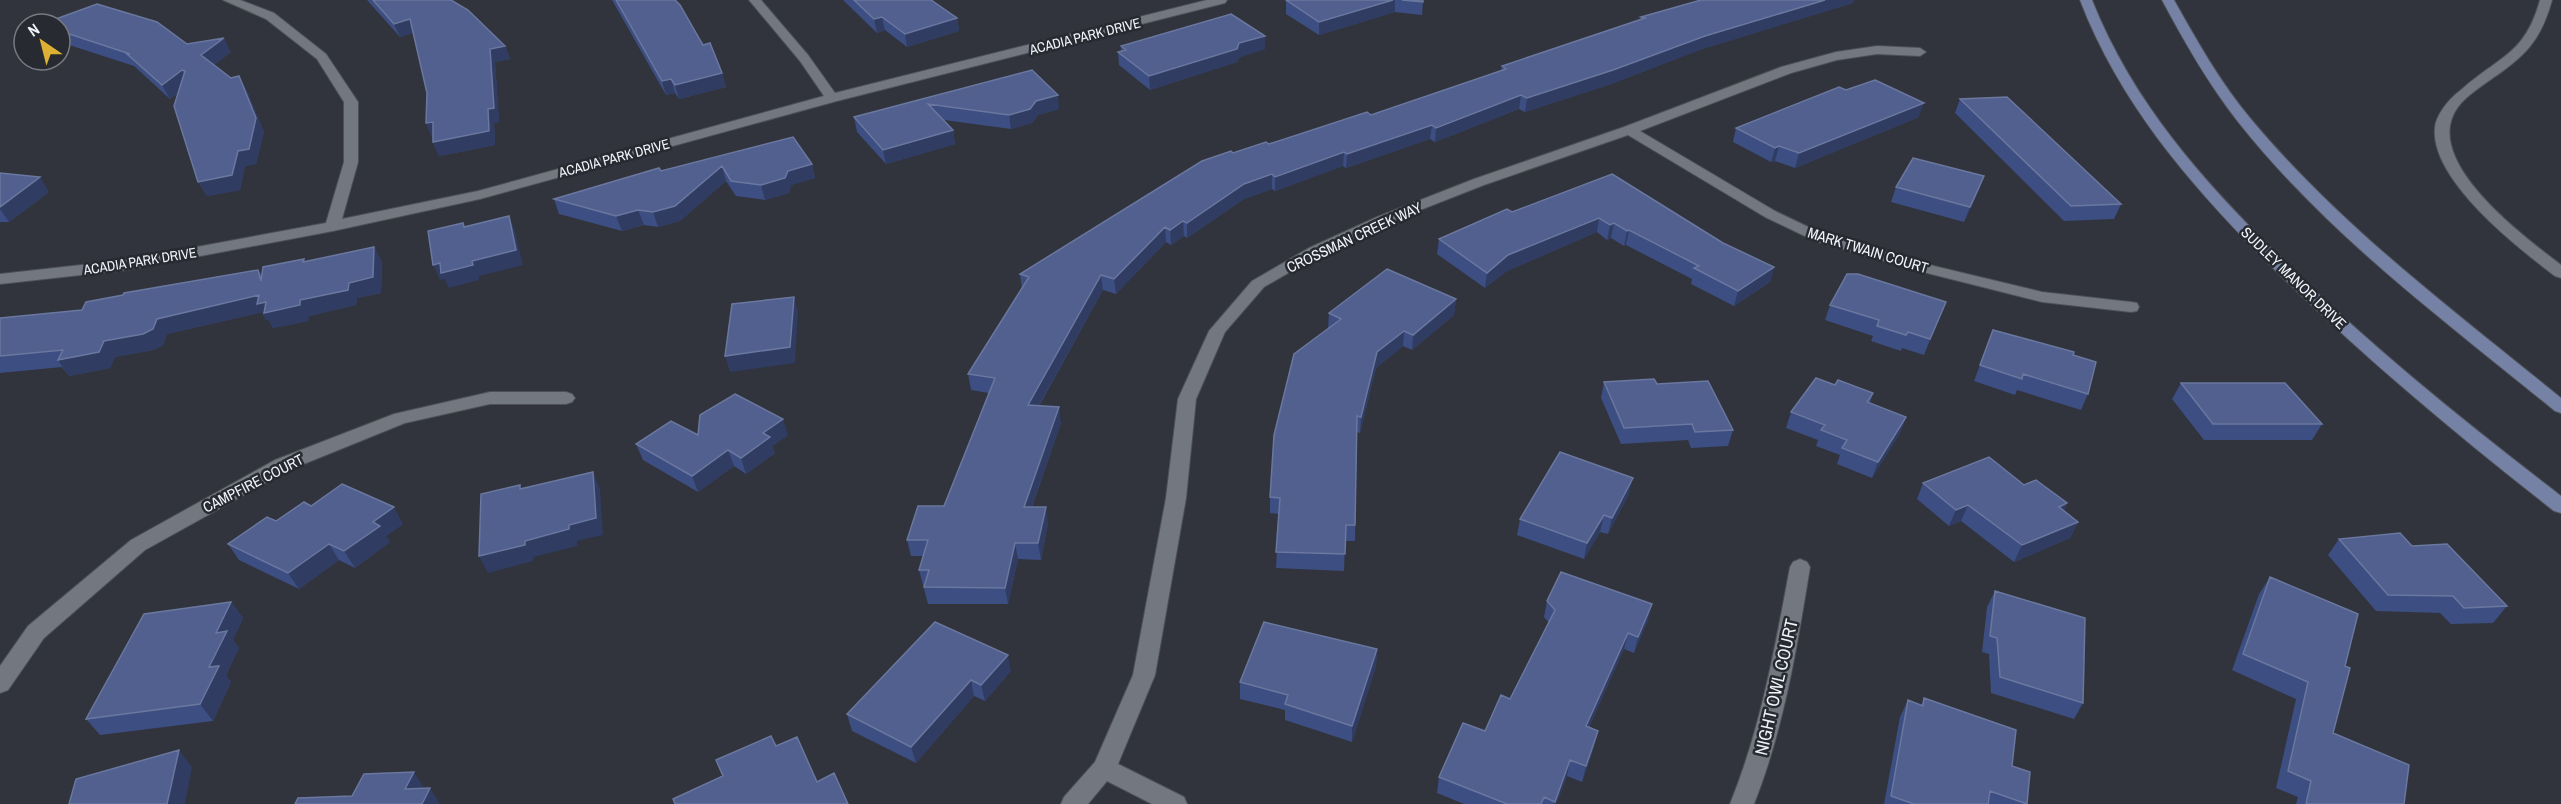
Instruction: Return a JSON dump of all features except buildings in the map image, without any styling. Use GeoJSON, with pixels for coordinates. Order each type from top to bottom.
{"type":"FeatureCollection","features":[{"type":"Feature","properties":{"kind":"main road","name":"SUDLEY MANOR DRIVE"},"geometry":{"type":"LineString","coordinates":[[2086,0],[2095,27],[2111,58],[2148,116],[2199,183],[2224,210],[2297,284],[2372,352],[2486,449],[2561,506]]}},
{"type":"Feature","properties":{"kind":"main road"},"geometry":{"type":"LineString","coordinates":[[2168,0],[2184,34],[2214,80],[2247,123],[2301,184],[2361,241],[2561,407]]}},
{"type":"Feature","properties":{"kind":"street"},"geometry":{"type":"LineString","coordinates":[[229,0],[270,16],[322,57],[351,102],[351,162],[333,226]]}},
{"type":"Feature","properties":{"kind":"street"},"geometry":{"type":"LineString","coordinates":[[755,0],[804,58],[832,98]]}},
{"type":"Feature","properties":{"kind":"street","name":"ACADIA PARK DRIVE"},"geometry":{"type":"LineString","coordinates":[[0,279],[126,265],[333,226],[480,195],[832,98],[1221,0]]}},
{"type":"Feature","properties":{"kind":"street"},"geometry":{"type":"LineString","coordinates":[[2546,0],[2544,13],[2528,42],[2504,67],[2475,86],[2451,106],[2445,115],[2442,136],[2451,163],[2478,201],[2506,228],[2561,273]]}},
{"type":"Feature","properties":{"kind":"street","name":"CROSSMAN CREEK WAY"},"geometry":{"type":"LineString","coordinates":[[1073,804],[1104,768],[1144,675],[1176,498],[1187,399],[1217,332],[1258,284],[1316,251],[1382,220],[1479,182],[1629,130],[1786,70],[1836,56],[1877,50],[1920,52]]}},
{"type":"Feature","properties":{"kind":"street","name":"MARK TWAIN COURT"},"geometry":{"type":"LineString","coordinates":[[1629,130],[1674,159],[1820,238],[1929,269],[2042,297],[2131,307]]}},
{"type":"Feature","properties":{"kind":"street","name":"CAMPFIRE COURT"},"geometry":{"type":"LineString","coordinates":[[0,684],[36,632],[138,544],[282,465],[400,418],[490,398],[566,398]]}},
{"type":"Feature","properties":{"kind":"street","name":"NIGHT OWL COURT"},"geometry":{"type":"LineString","coordinates":[[1742,804],[1760,761],[1786,649],[1800,567]]}},
{"type":"Feature","properties":{"kind":"street"},"geometry":{"type":"LineString","coordinates":[[1104,768],[1175,804]]}}]}
